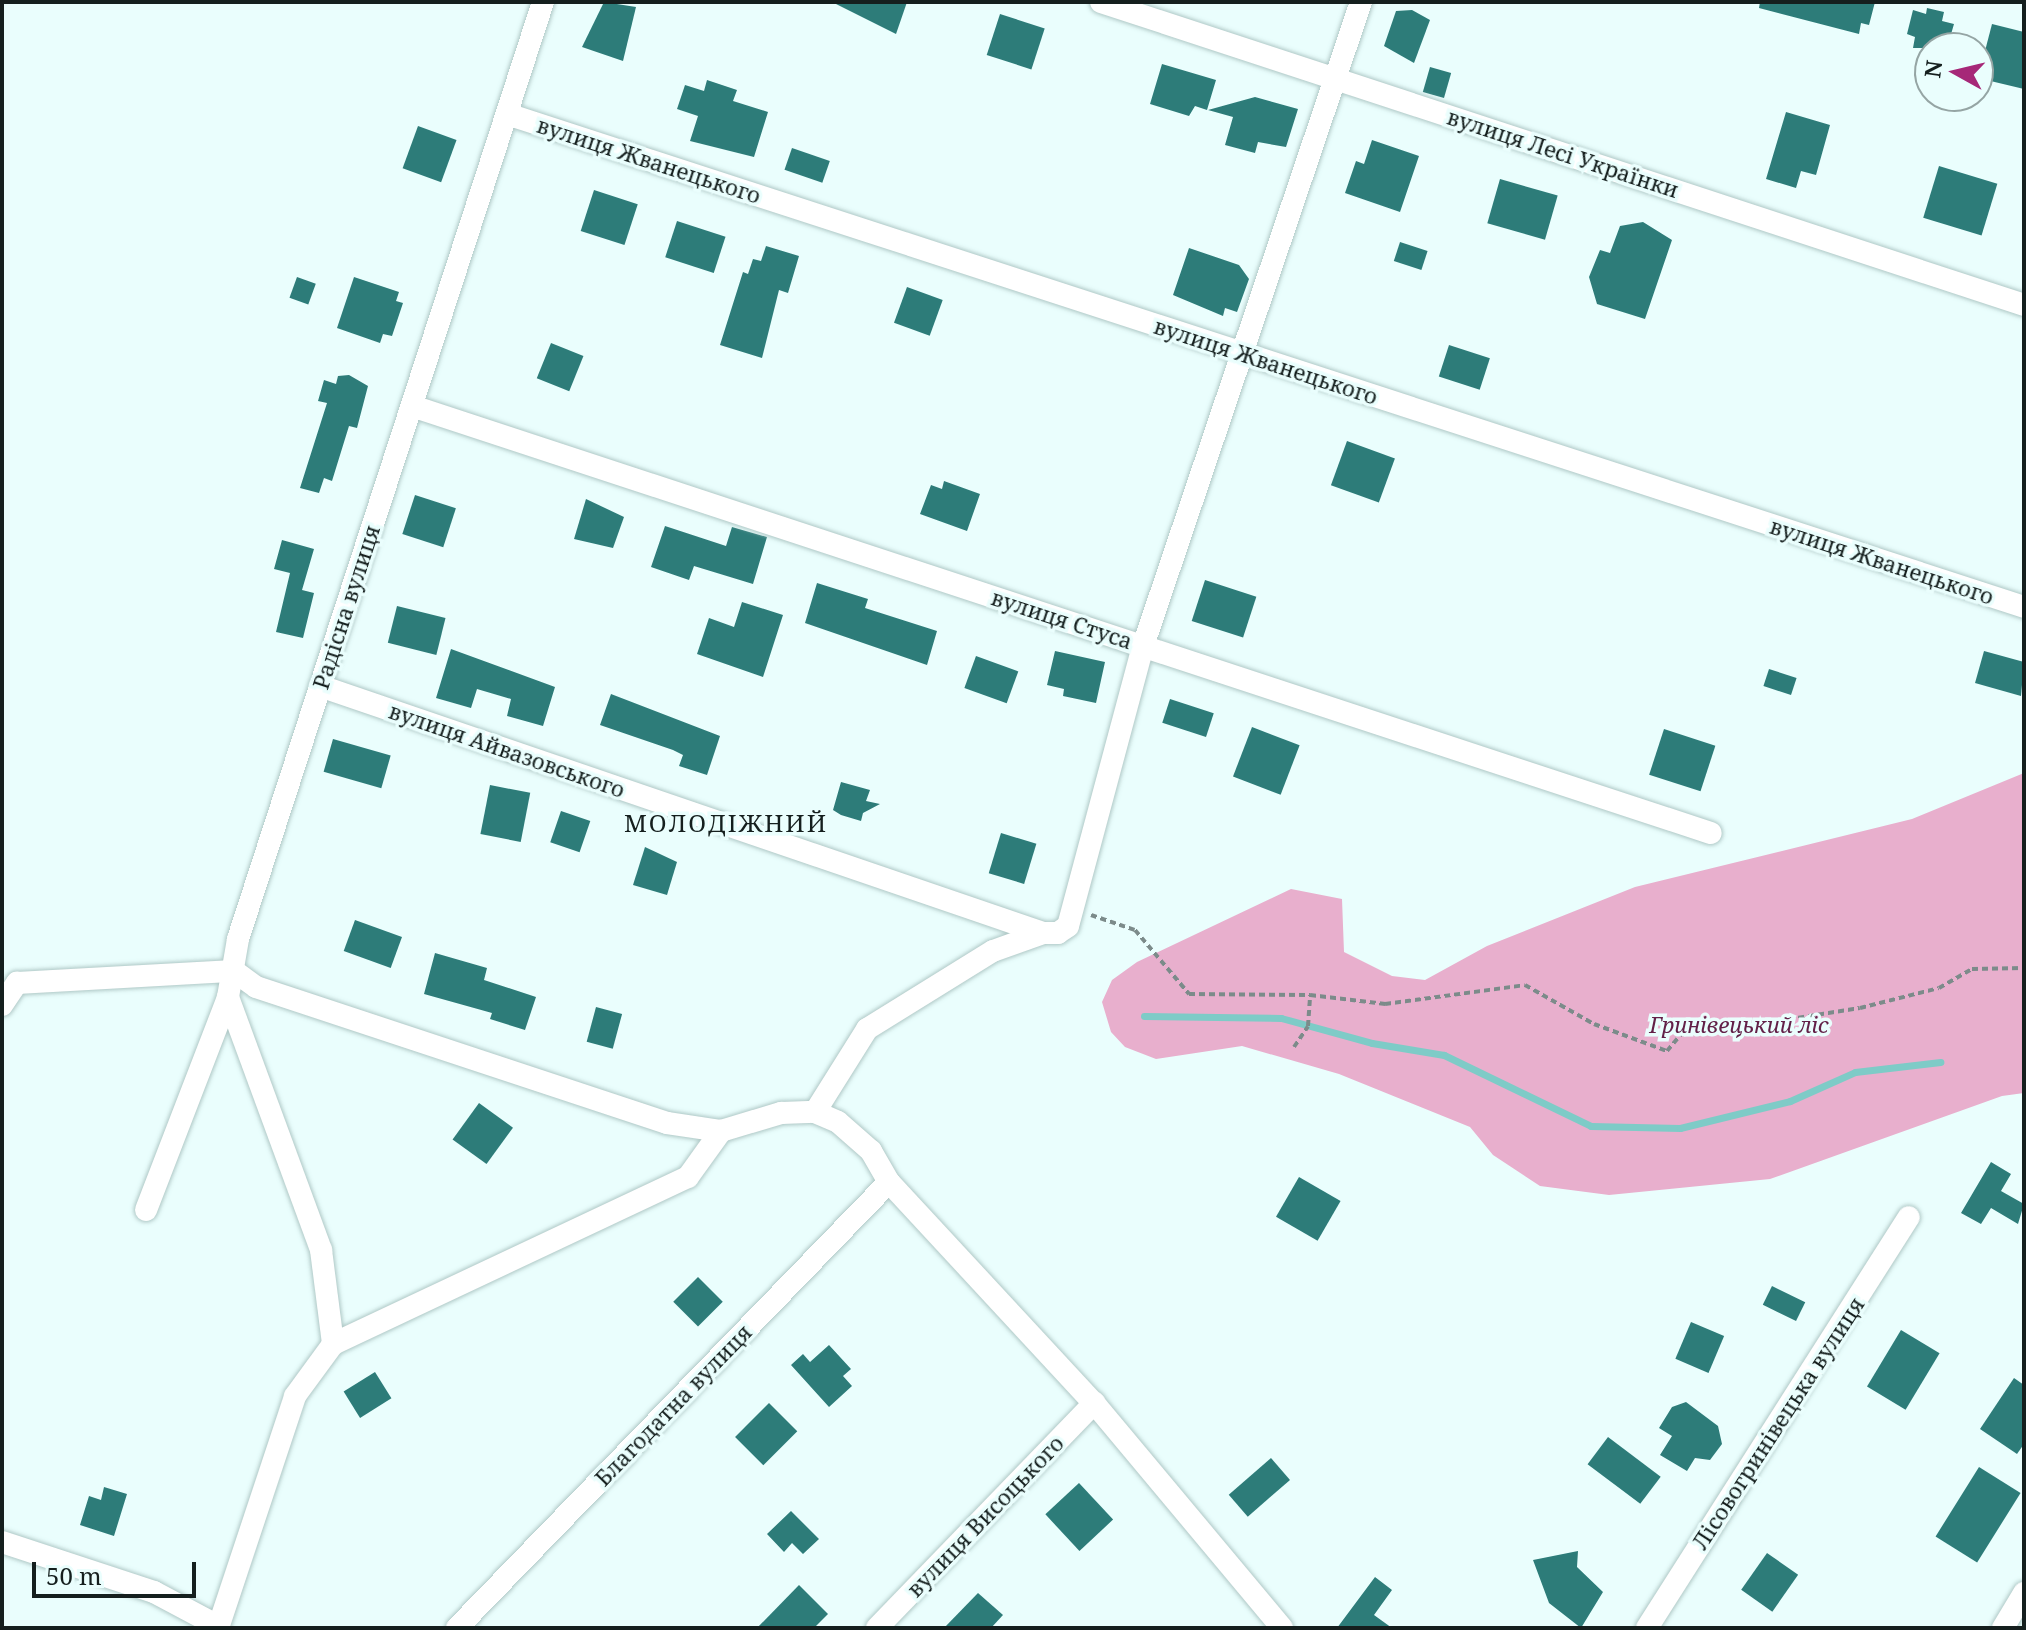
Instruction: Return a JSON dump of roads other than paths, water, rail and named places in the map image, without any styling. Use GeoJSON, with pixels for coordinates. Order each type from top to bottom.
{"type":"FeatureCollection","features":[{"type":"Feature","properties":{"kind":"street","name":"Радісна вулиця"},"geometry":{"type":"LineString","coordinates":[[146,1210],[228,997],[238,939],[543,2]]}},
{"type":"Feature","properties":{"kind":"street","name":"вулиця Лесі Українки"},"geometry":{"type":"LineString","coordinates":[[1101,2],[2024,305]]}},
{"type":"Feature","properties":{"kind":"street"},"geometry":{"type":"LineString","coordinates":[[815,1112],[867,1029],[993,951],[1068,926],[1143,646],[1361,2]]}},
{"type":"Feature","properties":{"kind":"street","name":"вулиця Жванецького"},"geometry":{"type":"LineString","coordinates":[[507,114],[2024,607]]}},
{"type":"Feature","properties":{"kind":"street","name":"вулиця Стуса"},"geometry":{"type":"LineString","coordinates":[[412,406],[1711,833]]}},
{"type":"Feature","properties":{"kind":"street","name":"вулиця Айвазовського"},"geometry":{"type":"LineString","coordinates":[[320,686],[1050,933]]}},
{"type":"Feature","properties":{"kind":"street"},"geometry":{"type":"LineString","coordinates":[[2,1005],[17,983],[234,971],[256,987],[667,1123],[721,1131],[781,1113],[815,1112],[838,1122],[871,1151],[889,1182],[1094,1403],[1282,1628]]}},
{"type":"Feature","properties":{"kind":"street"},"geometry":{"type":"LineString","coordinates":[[228,997],[321,1250],[333,1344]]}},
{"type":"Feature","properties":{"kind":"street"},"geometry":{"type":"LineString","coordinates":[[2,1542],[154,1592],[218,1627],[295,1396],[333,1344],[688,1177],[721,1131]]}},
{"type":"Feature","properties":{"kind":"street","name":"Благодатна вулиця"},"geometry":{"type":"LineString","coordinates":[[457,1628],[889,1182]]}},
{"type":"Feature","properties":{"kind":"street","name":"Лісовогринівецька вулиця"},"geometry":{"type":"LineString","coordinates":[[1647,1628],[1909,1217]]}},
{"type":"Feature","properties":{"kind":"street","name":"вулиця Висоцького"},"geometry":{"type":"LineString","coordinates":[[877,1628],[1094,1403]]}},
{"type":"Feature","properties":{"kind":"street"},"geometry":{"type":"LineString","coordinates":[[2003,1628],[2024,1593]]}},
{"type":"Feature","properties":{"kind":"waterway"},"geometry":{"type":"LineString","coordinates":[[1144,1016],[1281,1018],[1372,1043],[1444,1055],[1591,1126],[1680,1128],[1790,1101],[1855,1072],[1940,1062]]}},
{"type":"Feature","properties":{"kind":"district","name":"МОЛОДІЖНИЙ"},"geometry":{"type":"Point","coordinates":[726,823]}},
{"type":"Feature","properties":{"kind":"park label","name":"Гринівецький ліс"},"geometry":{"type":"Point","coordinates":[1739,1025]}}]}
